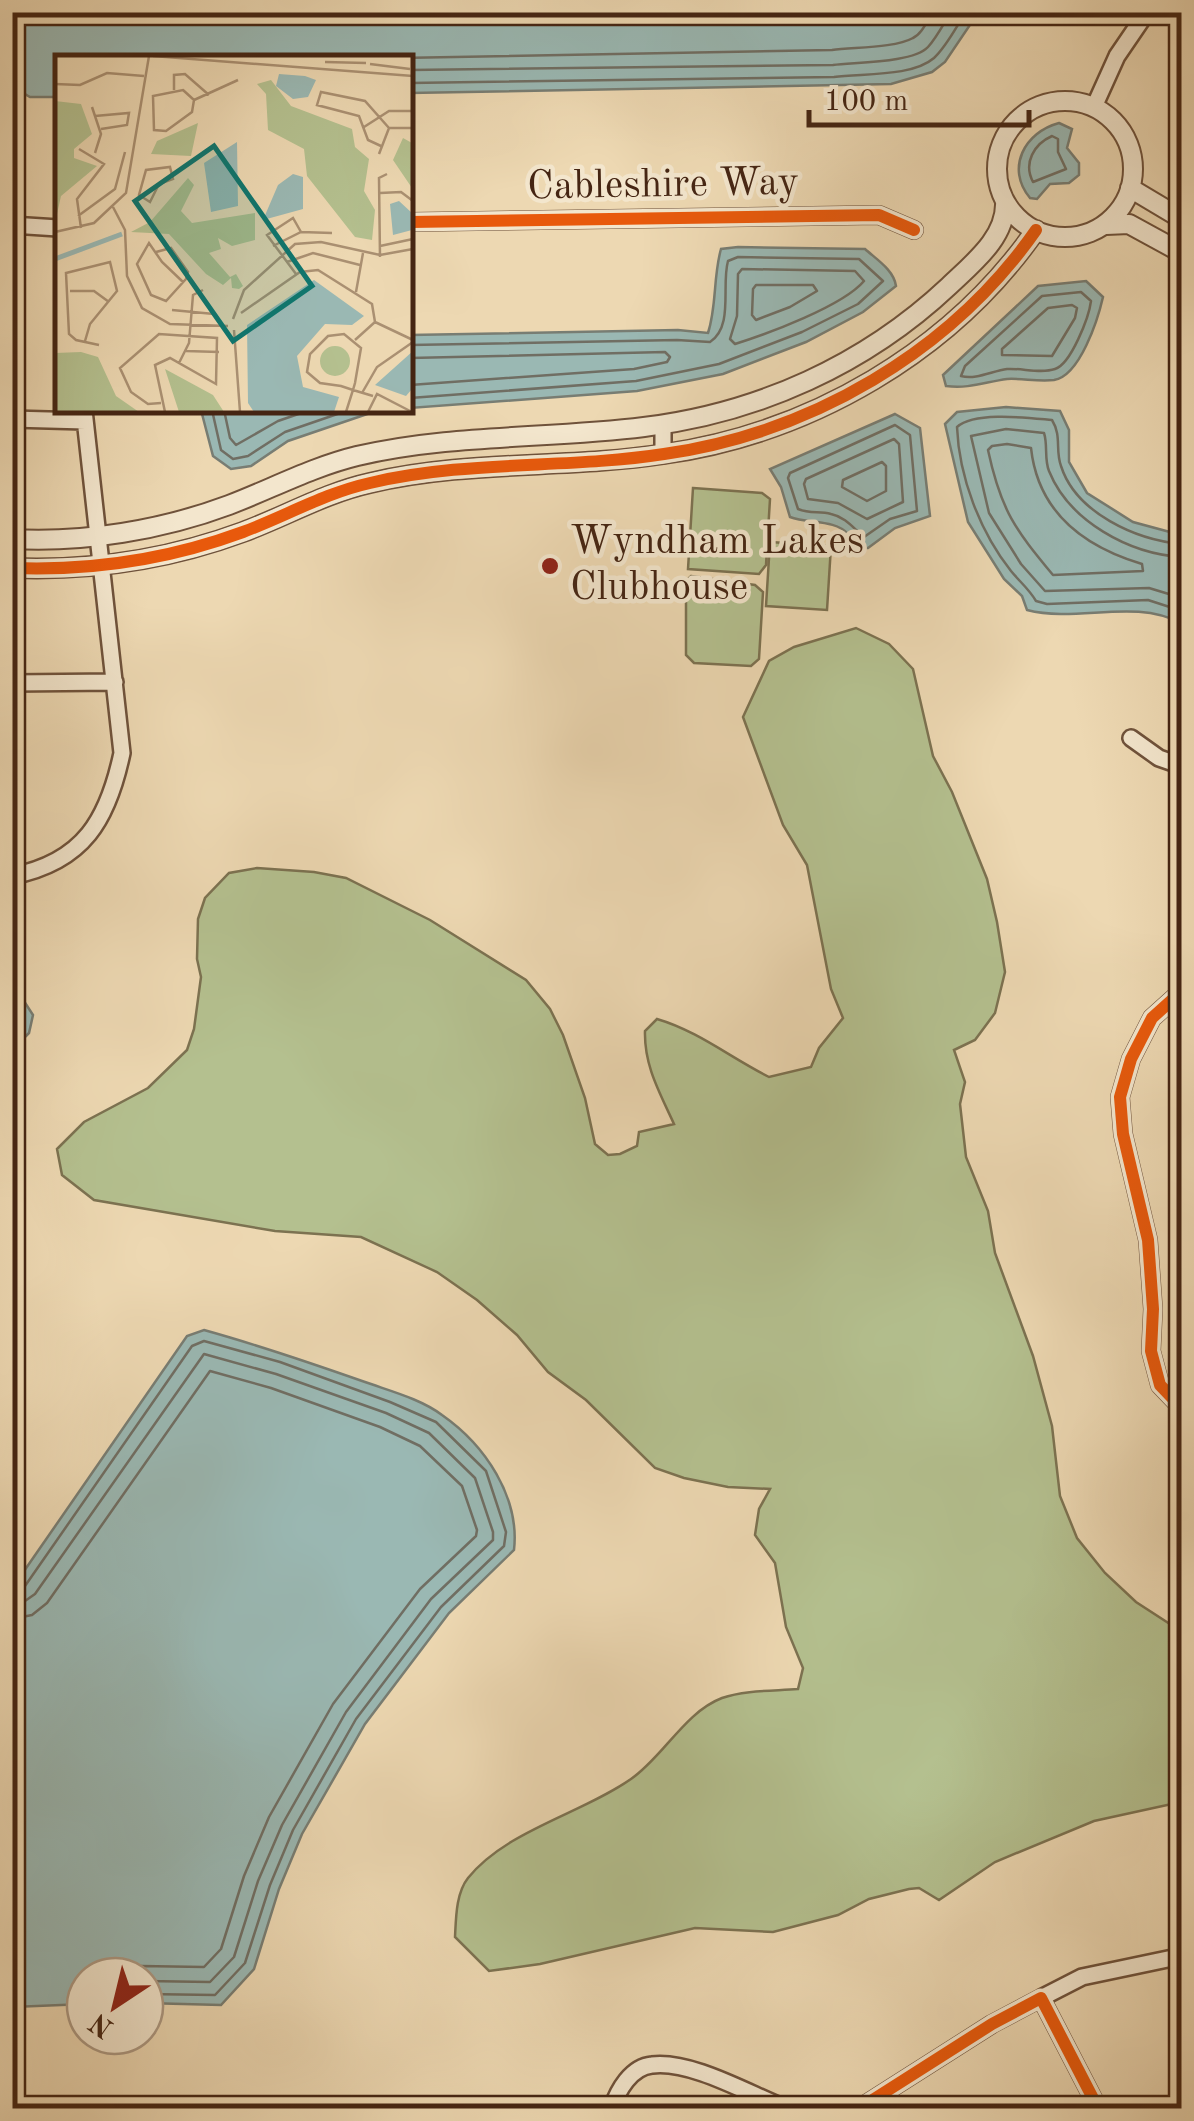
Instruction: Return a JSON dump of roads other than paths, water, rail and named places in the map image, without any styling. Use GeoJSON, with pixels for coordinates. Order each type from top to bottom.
{"type":"FeatureCollection","features":[{"type":"Feature","properties":{"kind":"street"},"geometry":{"type":"LineString","coordinates":[[1094,108],[1116,56],[1147,12]]}},
{"type":"Feature","properties":{"kind":"street"},"geometry":{"type":"LineString","coordinates":[[12,539],[98,535],[188,518],[328,465],[414,444],[662,424],[766,399],[824,374],[876,344],[926,307],[982,252],[999,233],[1006,214],[998,180],[1004,140],[1015,123],[1031,110],[1055,102],[1075,102],[1094,108],[1111,119],[1126,139],[1133,162],[1130,188],[1122,207],[1106,225]]}},
{"type":"Feature","properties":{"kind":"street"},"geometry":{"type":"LineString","coordinates":[[1130,188],[1182,219]]}},
{"type":"Feature","properties":{"kind":"street"},"geometry":{"type":"LineString","coordinates":[[1005,201],[1036,230],[1068,238],[1122,223],[1137,227],[1182,253]]}},
{"type":"Feature","properties":{"kind":"street","name":"Cableshire Way"},"geometry":{"type":"LineString","coordinates":[[412,222],[879,215],[914,230]]}},
{"type":"Feature","properties":{"kind":"street"},"geometry":{"type":"LineString","coordinates":[[12,224],[55,228]]}},
{"type":"Feature","properties":{"kind":"street"},"geometry":{"type":"LineString","coordinates":[[12,568],[102,565],[198,546],[243,532],[317,499],[418,473],[663,454],[720,444],[775,428],[896,367],[972,305],[1036,230]]}},
{"type":"Feature","properties":{"kind":"street"},"geometry":{"type":"LineString","coordinates":[[12,419],[85,415],[122,753],[113,794],[92,833],[58,860],[12,876]]}},
{"type":"Feature","properties":{"kind":"street"},"geometry":{"type":"LineString","coordinates":[[662,424],[663,454]]}},
{"type":"Feature","properties":{"kind":"street"},"geometry":{"type":"LineString","coordinates":[[12,683],[115,682]]}},
{"type":"Feature","properties":{"kind":"street"},"geometry":{"type":"LineString","coordinates":[[1131,738],[1159,758],[1182,766]]}},
{"type":"Feature","properties":{"kind":"street"},"geometry":{"type":"LineString","coordinates":[[1182,991],[1152,1018],[1131,1060],[1120,1097],[1122,1134],[1148,1240],[1153,1310],[1150,1352],[1160,1385],[1182,1408]]}},
{"type":"Feature","properties":{"kind":"street"},"geometry":{"type":"LineString","coordinates":[[860,2108],[992,2024],[1082,1977],[1182,1956]]}},
{"type":"Feature","properties":{"kind":"street"},"geometry":{"type":"LineString","coordinates":[[1041,1998],[1098,2108]]}},
{"type":"Feature","properties":{"kind":"street"},"geometry":{"type":"LineString","coordinates":[[612,2108],[630,2075],[649,2064],[682,2067],[785,2108]]}},
{"type":"Feature","properties":{"kind":"water"},"geometry":{"type":"Polygon","coordinates":[[[13,12],[978,13],[945,62],[932,72],[891,84],[412,93],[412,55],[55,55],[55,97],[30,97],[13,87],[13,12]]]}},
{"type":"Feature","properties":{"kind":"water"},"geometry":{"type":"Polygon","coordinates":[[[1059,123],[1072,129],[1067,148],[1079,163],[1079,175],[1069,183],[1050,184],[1037,199],[1030,198],[1019,175],[1022,153],[1037,134],[1059,123]]]}},
{"type":"Feature","properties":{"kind":"water"},"geometry":{"type":"Polygon","coordinates":[[[721,249],[865,249],[888,270],[896,286],[863,312],[806,342],[723,374],[637,391],[412,408],[412,335],[678,330],[708,333],[721,249]]]}},
{"type":"Feature","properties":{"kind":"water"},"geometry":{"type":"Polygon","coordinates":[[[1086,281],[1103,297],[1080,358],[1063,376],[1054,380],[1007,379],[946,386],[943,375],[1038,286],[1086,281]]]}},
{"type":"Feature","properties":{"kind":"water"},"geometry":{"type":"Polygon","coordinates":[[[1006,407],[1060,411],[1069,430],[1069,462],[1087,493],[1133,522],[1181,535],[1181,623],[1144,612],[1066,614],[1027,610],[1022,596],[1004,579],[968,522],[945,424],[957,412],[1006,407]]]}},
{"type":"Feature","properties":{"kind":"water"},"geometry":{"type":"Polygon","coordinates":[[[202,412],[373,412],[288,441],[251,466],[231,469],[213,456],[202,412]]]}},
{"type":"Feature","properties":{"kind":"water"},"geometry":{"type":"Polygon","coordinates":[[[895,414],[920,428],[930,516],[895,528],[868,548],[859,548],[836,526],[790,517],[781,487],[770,469],[895,414]]]}},
{"type":"Feature","properties":{"kind":"water"},"geometry":{"type":"Polygon","coordinates":[[[12,998],[24,1001],[33,1015],[29,1033],[13,1049],[12,998]]]}},
{"type":"Feature","properties":{"kind":"water"},"geometry":{"type":"Polygon","coordinates":[[[204,1330],[395,1392],[442,1415],[472,1441],[496,1474],[511,1511],[514,1550],[449,1613],[365,1724],[302,1834],[279,1889],[254,1969],[221,2005],[165,2004],[165,1956],[65,1956],[65,2005],[13,2007],[13,1587],[187,1336],[204,1330]]]}},
{"type":"Feature","properties":{"kind":"place","name":"Wyndham Lakes Clubhouse"},"geometry":{"type":"Point","coordinates":[550,566]}}]}
